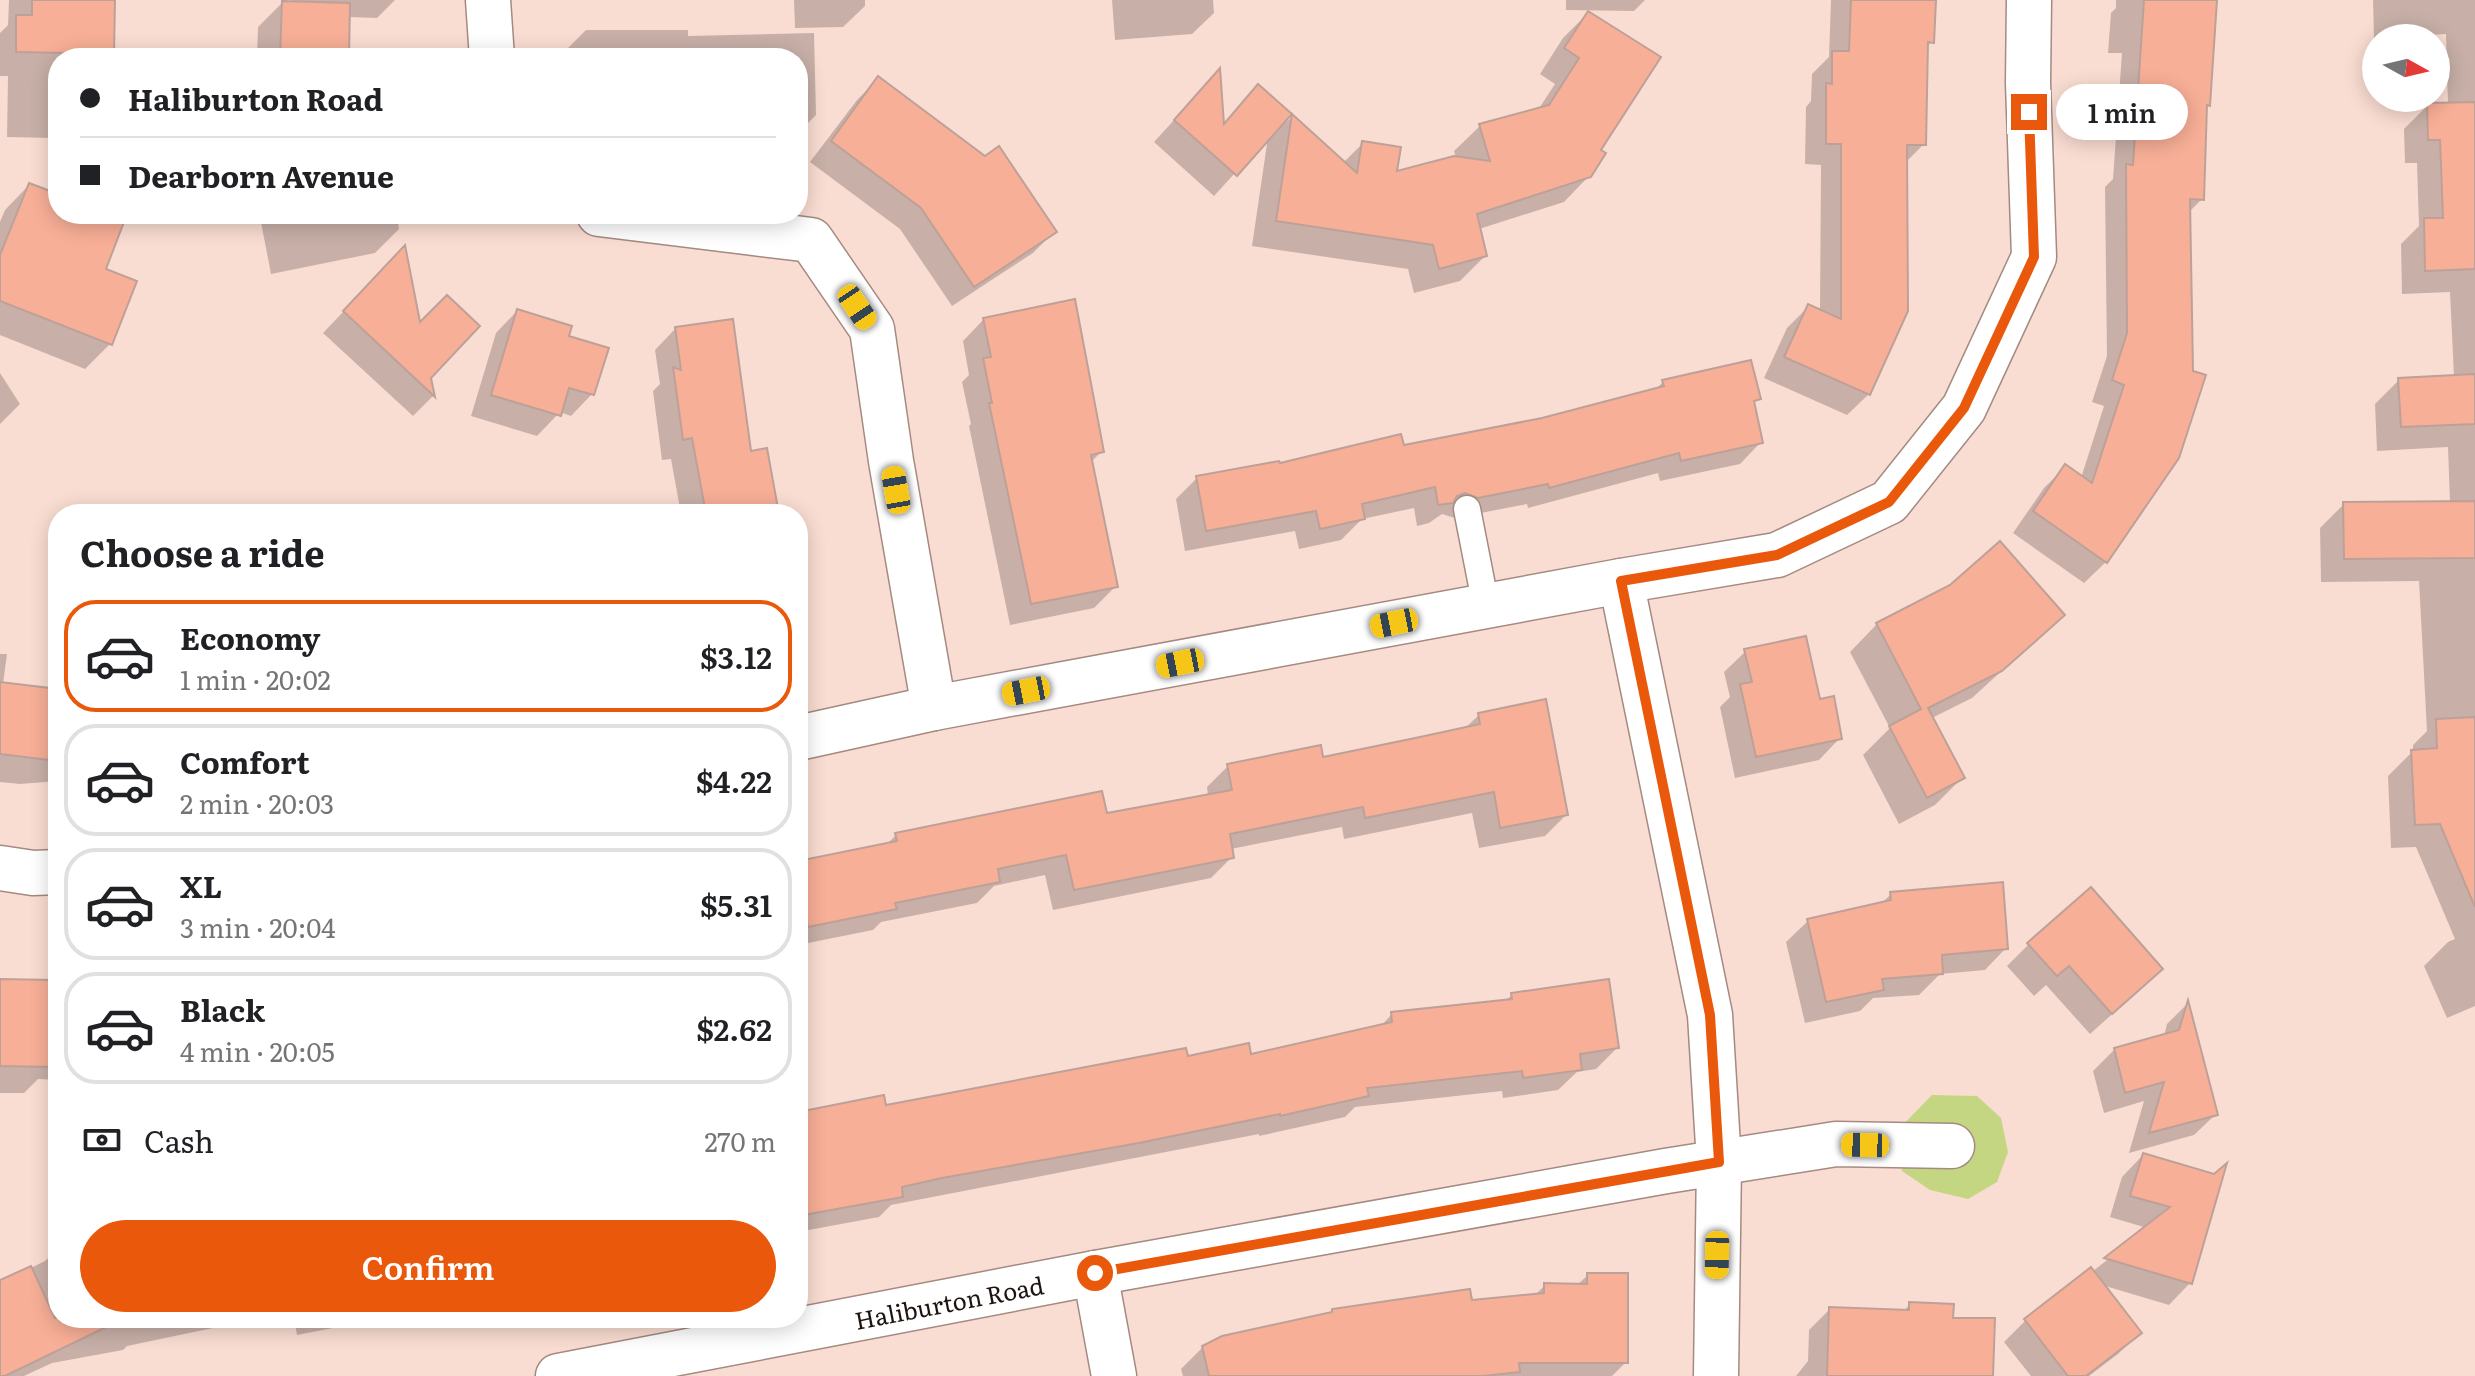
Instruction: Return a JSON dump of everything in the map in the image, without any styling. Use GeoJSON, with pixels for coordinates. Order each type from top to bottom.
{"type":"FeatureCollection","features":[{"type":"Feature","properties":{"kind":"street"},"geometry":{"type":"LineString","coordinates":[[488,0],[491,48]]}},
{"type":"Feature","properties":{"kind":"street"},"geometry":{"type":"LineString","coordinates":[[808,736],[934,708],[1777,555],[1889,502],[1964,408],[2034,257],[2028,83],[2029,0]]}},
{"type":"Feature","properties":{"kind":"street"},"geometry":{"type":"LineString","coordinates":[[681,224],[811,240],[872,329],[891,461],[934,708]]}},
{"type":"Feature","properties":{"kind":"street"},"geometry":{"type":"LineString","coordinates":[[1621,581],[1710,1015],[1719,1162],[1716,1376]]}},
{"type":"Feature","properties":{"kind":"street"},"geometry":{"type":"LineString","coordinates":[[0,868],[48,872]]}},
{"type":"Feature","properties":{"kind":"street","name":"Haliburton Road"},"geometry":{"type":"LineString","coordinates":[[558,1376],[1095,1273],[1719,1162],[1836,1144],[1952,1146]]}},
{"type":"Feature","properties":{"kind":"street"},"geometry":{"type":"LineString","coordinates":[[1095,1273],[1114,1376]]}},
{"type":"Feature","properties":{"kind":"lane"},"geometry":{"type":"LineString","coordinates":[[1467,509],[1486,606]]}},
{"type":"Feature","properties":{"kind":"green space"},"geometry":{"type":"Polygon","coordinates":[[[1932,1095],[1977,1096],[2001,1118],[2008,1152],[1997,1182],[1968,1199],[1930,1190],[1902,1171],[1897,1131],[1932,1095]]]}},
{"type":"Feature","properties":{"kind":"building"},"geometry":{"type":"Polygon","coordinates":[[[32,0],[115,0],[114,48],[48,48],[48,53],[16,52],[16,15],[32,15],[32,0]]]}},
{"type":"Feature","properties":{"kind":"building"},"geometry":{"type":"Polygon","coordinates":[[[1851,0],[1936,0],[1934,43],[1928,42],[1926,145],[1907,145],[1908,311],[1870,395],[1784,357],[1808,304],[1841,319],[1841,144],[1826,144],[1826,83],[1832,84],[1832,51],[1849,51],[1851,0]]]}},
{"type":"Feature","properties":{"kind":"building"},"geometry":{"type":"Polygon","coordinates":[[[2144,0],[2217,0],[2210,106],[2207,105],[2204,200],[2190,199],[2193,371],[2206,375],[2179,458],[2107,563],[2033,511],[2065,464],[2092,483],[2124,385],[2112,380],[2127,333],[2126,164],[2133,165],[2144,0]]]}},
{"type":"Feature","properties":{"kind":"building"},"geometry":{"type":"Polygon","coordinates":[[[282,1],[350,3],[349,48],[280,48],[282,1]]]}},
{"type":"Feature","properties":{"kind":"building"},"geometry":{"type":"Polygon","coordinates":[[[1588,11],[1661,57],[1601,150],[1606,153],[1591,177],[1477,214],[1487,256],[1439,269],[1433,245],[1276,221],[1292,114],[1357,173],[1362,141],[1401,147],[1397,171],[1454,156],[1490,161],[1479,124],[1549,105],[1579,58],[1564,48],[1588,11]]]}},
{"type":"Feature","properties":{"kind":"building"},"geometry":{"type":"Polygon","coordinates":[[[1220,68],[1224,124],[1258,84],[1292,114],[1237,176],[1174,120],[1220,68]]]}},
{"type":"Feature","properties":{"kind":"building"},"geometry":{"type":"Polygon","coordinates":[[[878,76],[985,156],[999,146],[1057,232],[974,287],[921,208],[831,141],[878,76]]]}},
{"type":"Feature","properties":{"kind":"building"},"geometry":{"type":"Polygon","coordinates":[[[2475,102],[2475,269],[2425,271],[2424,218],[2443,218],[2440,140],[2428,140],[2427,112],[2450,112],[2450,103],[2475,102]]]}},
{"type":"Feature","properties":{"kind":"building"},"geometry":{"type":"Polygon","coordinates":[[[29,183],[48,190],[48,224],[123,224],[106,269],[137,281],[112,345],[0,301],[0,255],[29,183]]]}},
{"type":"Feature","properties":{"kind":"building"},"geometry":{"type":"Polygon","coordinates":[[[405,245],[420,322],[447,295],[480,326],[431,378],[435,397],[343,311],[405,245]]]}},
{"type":"Feature","properties":{"kind":"building"},"geometry":{"type":"Polygon","coordinates":[[[1075,299],[1104,452],[1091,455],[1118,587],[1031,604],[989,403],[992,403],[983,358],[991,357],[983,318],[1075,299]]]}},
{"type":"Feature","properties":{"kind":"building"},"geometry":{"type":"Polygon","coordinates":[[[517,309],[572,326],[569,336],[609,348],[594,395],[569,388],[561,416],[491,395],[517,309]]]}},
{"type":"Feature","properties":{"kind":"building"},"geometry":{"type":"Polygon","coordinates":[[[733,319],[751,451],[767,448],[777,504],[704,504],[692,438],[683,440],[673,367],[681,370],[675,327],[733,319]]]}},
{"type":"Feature","properties":{"kind":"building"},"geometry":{"type":"Polygon","coordinates":[[[1751,360],[1761,399],[1754,401],[1763,443],[1681,461],[1679,453],[1549,488],[1548,484],[1478,498],[1465,493],[1457,496],[1453,503],[1438,505],[1435,487],[1362,504],[1365,519],[1320,529],[1316,511],[1206,531],[1196,476],[1280,463],[1401,434],[1404,445],[1542,418],[1664,386],[1662,380],[1751,360]]]}},
{"type":"Feature","properties":{"kind":"building"},"geometry":{"type":"Polygon","coordinates":[[[2475,374],[2475,424],[2401,427],[2398,378],[2475,374]]]}},
{"type":"Feature","properties":{"kind":"building"},"geometry":{"type":"Polygon","coordinates":[[[2475,501],[2475,558],[2344,559],[2343,502],[2475,501]]]}},
{"type":"Feature","properties":{"kind":"building"},"geometry":{"type":"Polygon","coordinates":[[[2000,541],[2065,615],[2002,671],[1928,708],[1965,778],[1927,798],[1889,726],[1921,709],[1876,623],[1950,585],[2000,541]]]}},
{"type":"Feature","properties":{"kind":"building"},"geometry":{"type":"Polygon","coordinates":[[[1806,636],[1820,699],[1834,696],[1842,739],[1756,757],[1740,684],[1752,682],[1744,649],[1806,636]]]}},
{"type":"Feature","properties":{"kind":"building"},"geometry":{"type":"Polygon","coordinates":[[[0,682],[48,688],[48,760],[0,754],[0,682]]]}},
{"type":"Feature","properties":{"kind":"building"},"geometry":{"type":"Polygon","coordinates":[[[1546,699],[1568,815],[1500,828],[1494,792],[1365,818],[1363,807],[1230,834],[1234,858],[1074,890],[1066,855],[998,869],[1000,882],[895,903],[897,909],[808,927],[808,859],[897,841],[895,833],[1102,791],[1107,813],[1232,790],[1227,764],[1321,745],[1323,757],[1480,724],[1478,713],[1546,699]]]}},
{"type":"Feature","properties":{"kind":"building"},"geometry":{"type":"Polygon","coordinates":[[[2475,717],[2475,907],[2440,824],[2415,825],[2411,750],[2437,748],[2436,719],[2475,717]]]}},
{"type":"Feature","properties":{"kind":"building"},"geometry":{"type":"Polygon","coordinates":[[[2003,882],[2008,949],[1942,955],[1943,974],[1882,979],[1884,990],[1826,1002],[1807,919],[1891,900],[1890,892],[2003,882]]]}},
{"type":"Feature","properties":{"kind":"building"},"geometry":{"type":"Polygon","coordinates":[[[2091,887],[2163,969],[2112,1014],[2069,966],[2057,976],[2027,943],[2091,887]]]}},
{"type":"Feature","properties":{"kind":"building"},"geometry":{"type":"Polygon","coordinates":[[[0,979],[48,980],[48,1067],[0,1066],[0,979]]]}},
{"type":"Feature","properties":{"kind":"building"},"geometry":{"type":"Polygon","coordinates":[[[1609,979],[1619,1048],[1580,1054],[1582,1070],[1523,1078],[1522,1071],[1367,1088],[1369,1096],[1280,1116],[942,1178],[902,1187],[903,1197],[808,1214],[808,1110],[884,1095],[886,1105],[1186,1048],[1188,1056],[1249,1043],[1251,1054],[1392,1022],[1391,1012],[1512,999],[1511,993],[1609,979]]]}},
{"type":"Feature","properties":{"kind":"building"},"geometry":{"type":"Polygon","coordinates":[[[2188,1000],[2218,1115],[2149,1133],[2164,1082],[2125,1093],[2114,1048],[2179,1030],[2188,1000]]]}},
{"type":"Feature","properties":{"kind":"building"},"geometry":{"type":"Polygon","coordinates":[[[2143,1153],[2214,1174],[2227,1163],[2192,1284],[2104,1258],[2170,1207],[2130,1196],[2143,1153]]]}},
{"type":"Feature","properties":{"kind":"building"},"geometry":{"type":"Polygon","coordinates":[[[31,1266],[48,1303],[48,1328],[104,1328],[0,1376],[0,1280],[31,1266]]]}},
{"type":"Feature","properties":{"kind":"building"},"geometry":{"type":"Polygon","coordinates":[[[2091,1267],[2142,1333],[2086,1376],[2068,1376],[2024,1319],[2091,1267]]]}},
{"type":"Feature","properties":{"kind":"building"},"geometry":{"type":"Polygon","coordinates":[[[1587,1273],[1628,1273],[1628,1363],[1519,1363],[1520,1372],[1483,1376],[1209,1376],[1202,1346],[1222,1336],[1332,1312],[1332,1309],[1470,1289],[1472,1300],[1544,1293],[1544,1283],[1587,1284],[1587,1273]]]}},
{"type":"Feature","properties":{"kind":"building"},"geometry":{"type":"Polygon","coordinates":[[[1909,1302],[1954,1304],[1953,1318],[1995,1318],[1993,1376],[1827,1376],[1829,1307],[1909,1310],[1909,1302]]]}},
{"type":"Feature","properties":{"kind":"route"},"geometry":{"type":"LineString","coordinates":[[1095,1273],[1719,1162],[1710,1015],[1621,581],[1777,555],[1889,502],[1964,408],[2034,257],[2029,112]]}}]}
